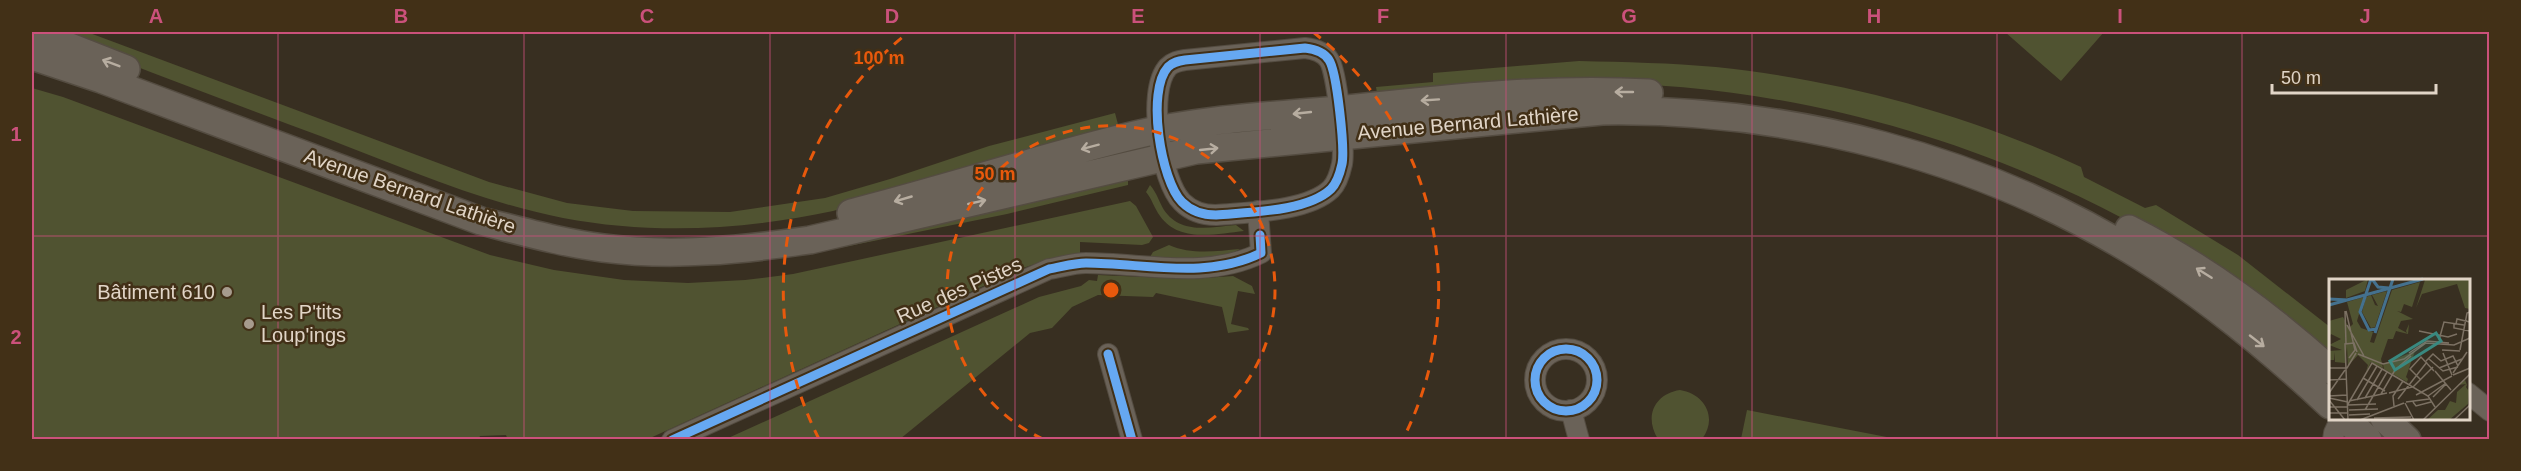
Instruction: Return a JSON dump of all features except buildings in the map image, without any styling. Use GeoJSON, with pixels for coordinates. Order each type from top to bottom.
{"type":"FeatureCollection","features":[{"type":"Feature","properties":{"kind":"main road","name":"Avenue Bernard Lathière"},"geometry":{"type":"LineString","coordinates":[[32,32],[481,203],[561,224],[609,232],[695,236],[803,225],[1070,152],[1161,143]]}},
{"type":"Feature","properties":{"kind":"main road","name":"Avenue Bernard Lathière"},"geometry":{"type":"LineString","coordinates":[[32,56],[101,79],[481,220],[532,234],[603,248],[683,252],[748,249],[810,240],[1004,196],[1225,121],[1340,122],[1652,110],[1708,113],[1774,122],[1874,143],[1960,170],[2071,216],[2142,257],[2201,297],[2329,403]]}},
{"type":"Feature","properties":{"kind":"main road","name":"Avenue Bernard Lathière"},"geometry":{"type":"LineString","coordinates":[[1340,122],[1406,101],[1522,94],[1646,92],[1760,104],[1905,135],[2041,186],[2150,240],[2253,305],[2329,368]]}},
{"type":"Feature","properties":{"kind":"main road"},"geometry":{"type":"LineString","coordinates":[[2345,420],[2368,440]]}},
{"type":"Feature","properties":{"kind":"main road"},"geometry":{"type":"LineString","coordinates":[[2386,420],[2407,440]]}},
{"type":"Feature","properties":{"kind":"street"},"geometry":{"type":"LineString","coordinates":[[1313,49],[1330,61],[1340,122],[1342,163],[1336,183],[1330,189],[1309,202],[1258,211],[1204,215],[1192,210],[1175,193],[1161,143],[1157,101],[1163,76],[1172,63],[1313,49]]}},
{"type":"Feature","properties":{"kind":"street","name":"Rue des Pistes"},"geometry":{"type":"LineString","coordinates":[[672,440],[1049,269],[1086,263],[1203,268],[1249,259],[1261,253],[1258,211]]}},
{"type":"Feature","properties":{"kind":"street"},"geometry":{"type":"LineString","coordinates":[[1108,354],[1132,440]]}},
{"type":"Feature","properties":{"kind":"street"},"geometry":{"type":"LineString","coordinates":[[2470,394],[2490,411]]}},
{"type":"Feature","properties":{"kind":"street"},"geometry":{"type":"LineString","coordinates":[[1571,410],[1579,440]]}},
{"type":"Feature","properties":{"kind":"street"},"geometry":{"type":"LineString","coordinates":[[2333,440],[2334,433],[2342,420]]}},
{"type":"Feature","properties":{"kind":"green space"},"geometry":{"type":"Polygon","coordinates":[[[48,32],[87,32],[489,182],[567,203],[633,211],[730,212],[825,198],[989,146],[1115,113],[1119,128],[833,211],[732,226],[631,227],[563,218],[472,193],[48,32]]]}},
{"type":"Feature","properties":{"kind":"green space"},"geometry":{"type":"Polygon","coordinates":[[[2005,32],[2104,32],[2061,81],[2005,32]]]}},
{"type":"Feature","properties":{"kind":"green space"},"geometry":{"type":"Polygon","coordinates":[[[1579,61],[1716,67],[1856,90],[1948,115],[2038,148],[2081,167],[2084,177],[2145,208],[2156,205],[2238,255],[2329,326],[2329,353],[2124,219],[2061,188],[1930,137],[1863,118],[1795,103],[1725,92],[1656,85],[1585,83],[1377,93],[1376,87],[1433,82],[1433,73],[1579,61]]]}},
{"type":"Feature","properties":{"kind":"green space"},"geometry":{"type":"Polygon","coordinates":[[[32,64],[642,258],[1128,177],[1128,185],[1007,214],[819,252],[716,265],[622,263],[509,243],[456,226],[80,85],[32,71],[32,64]]]}},
{"type":"Feature","properties":{"kind":"green space"},"geometry":{"type":"Polygon","coordinates":[[[32,88],[63,97],[490,255],[554,270],[624,280],[688,283],[745,280],[793,274],[1130,201],[1136,206],[1153,237],[1149,243],[1142,245],[1080,242],[1080,254],[1050,259],[1023,268],[648,439],[508,440],[506,435],[480,436],[478,440],[32,439],[32,88]]]}},
{"type":"Feature","properties":{"kind":"green space"},"geometry":{"type":"Polygon","coordinates":[[[1150,185],[1164,210],[1179,223],[1197,228],[1236,225],[1244,231],[1199,235],[1177,230],[1168,225],[1158,213],[1146,192],[1150,185]]]}},
{"type":"Feature","properties":{"kind":"green space"},"geometry":{"type":"Polygon","coordinates":[[[1169,245],[1195,251],[1240,249],[1230,254],[1208,258],[1150,257],[1153,252],[1169,245]]]}},
{"type":"Feature","properties":{"kind":"green space"},"geometry":{"type":"Polygon","coordinates":[[[1098,275],[1190,279],[1233,276],[1252,286],[1255,294],[1238,291],[1231,324],[1249,330],[1228,333],[1222,307],[1156,293],[1153,297],[1098,295],[1072,307],[1052,328],[1030,333],[900,439],[726,439],[1039,297],[1081,286],[1089,280],[1097,281],[1098,275]]]}},
{"type":"Feature","properties":{"kind":"green space"},"geometry":{"type":"Polygon","coordinates":[[[1680,390],[1696,396],[1706,408],[1709,415],[1707,431],[1702,439],[1658,439],[1652,423],[1654,408],[1664,396],[1680,390]]]}},
{"type":"Feature","properties":{"kind":"green space"},"geometry":{"type":"Polygon","coordinates":[[[1747,410],[1897,439],[1741,439],[1747,410]]]}},
{"type":"Feature","properties":{"kind":"cycle path"},"geometry":{"type":"LineString","coordinates":[[1305,48],[1318,51],[1327,57],[1335,79],[1343,156],[1337,181],[1333,187],[1320,197],[1277,210],[1211,215],[1198,212],[1182,202],[1174,191],[1168,175],[1159,136],[1158,95],[1161,79],[1168,67],[1185,60],[1305,48]]}},
{"type":"Feature","properties":{"kind":"cycle path"},"geometry":{"type":"LineString","coordinates":[[672,440],[1049,269],[1086,263],[1175,268],[1219,266],[1261,253],[1260,235]]}},
{"type":"Feature","properties":{"kind":"cycle path"},"geometry":{"type":"LineString","coordinates":[[1566,349],[1583,354],[1588,358],[1592,363],[1597,380],[1592,397],[1588,402],[1583,406],[1566,411],[1549,406],[1544,402],[1540,397],[1535,380],[1540,363],[1544,358],[1549,354],[1566,349]]}},
{"type":"Feature","properties":{"kind":"cycle path"},"geometry":{"type":"LineString","coordinates":[[1108,354],[1132,440]]}},
{"type":"Feature","properties":{"kind":"place","name":"Bâtiment 610"},"geometry":{"type":"Point","coordinates":[227,292]}},
{"type":"Feature","properties":{"kind":"place","name":"Les P'tits Loup'ings"},"geometry":{"type":"Point","coordinates":[249,324]}}]}
